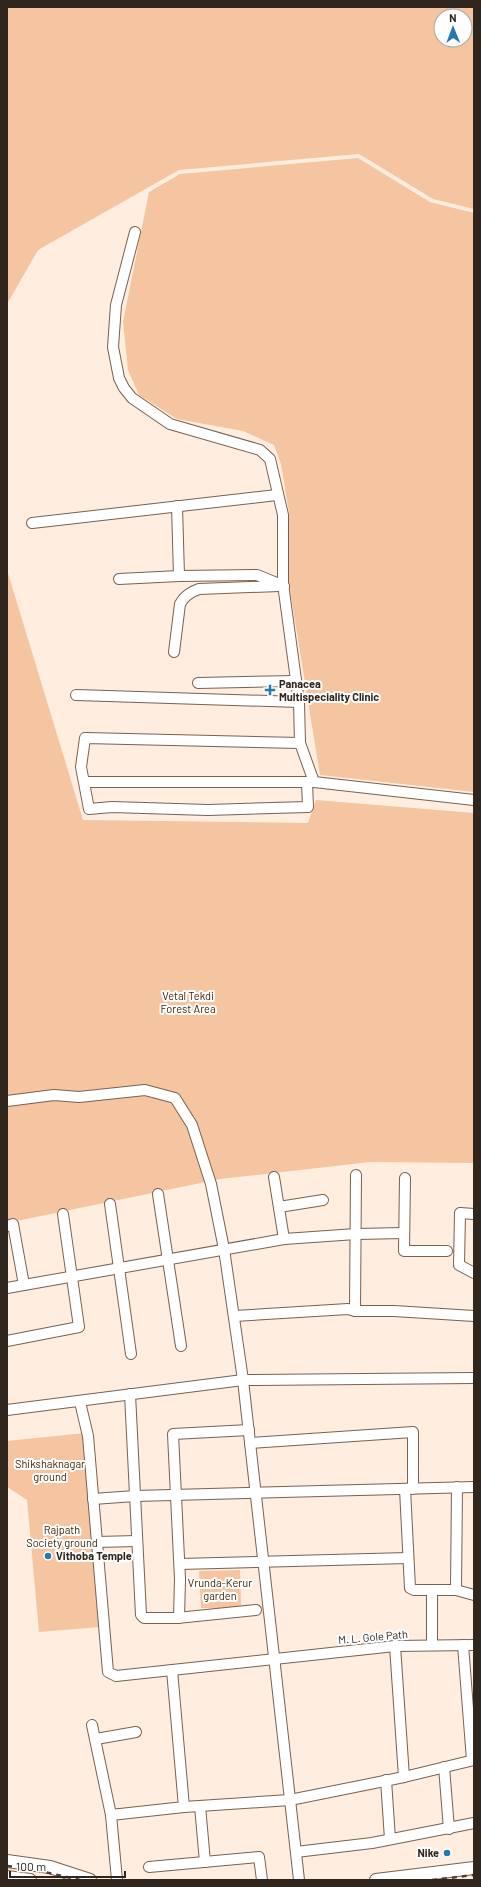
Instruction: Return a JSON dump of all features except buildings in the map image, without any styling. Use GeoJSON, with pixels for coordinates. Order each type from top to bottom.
{"type":"FeatureCollection","features":[{"type":"Feature","properties":{"kind":"main road"},"geometry":{"type":"LineString","coordinates":[[7,1861],[50,1867],[90,1880]]}},
{"type":"Feature","properties":{"kind":"main road"},"geometry":{"type":"LineString","coordinates":[[376,1880],[474,1868]]}},
{"type":"Feature","properties":{"kind":"main road"},"geometry":{"type":"LineString","coordinates":[[7,1877],[30,1880]]}},
{"type":"Feature","properties":{"kind":"street"},"geometry":{"type":"LineString","coordinates":[[135,232],[116,305],[113,347],[119,378],[124,388],[132,398],[170,424],[260,450],[270,459],[282,515],[284,586],[299,702],[300,743],[310,782],[308,807],[208,810],[112,807],[89,809],[81,767],[85,738],[300,743]]}},
{"type":"Feature","properties":{"kind":"street"},"geometry":{"type":"LineString","coordinates":[[32,523],[278,495]]}},
{"type":"Feature","properties":{"kind":"street"},"geometry":{"type":"LineString","coordinates":[[177,506],[179,576]]}},
{"type":"Feature","properties":{"kind":"street"},"geometry":{"type":"LineString","coordinates":[[119,579],[257,574],[284,586]]}},
{"type":"Feature","properties":{"kind":"street"},"geometry":{"type":"LineString","coordinates":[[174,652],[180,604],[182,599],[189,593],[200,589],[284,586]]}},
{"type":"Feature","properties":{"kind":"street"},"geometry":{"type":"LineString","coordinates":[[198,683],[296,681]]}},
{"type":"Feature","properties":{"kind":"street"},"geometry":{"type":"LineString","coordinates":[[76,695],[299,702]]}},
{"type":"Feature","properties":{"kind":"street"},"geometry":{"type":"LineString","coordinates":[[85,782],[310,782],[474,800]]}},
{"type":"Feature","properties":{"kind":"street"},"geometry":{"type":"LineString","coordinates":[[7,1101],[54,1095],[79,1097],[145,1090],[175,1098],[192,1125],[211,1184],[224,1249],[234,1316],[249,1430],[299,1880]]}},
{"type":"Feature","properties":{"kind":"street"},"geometry":{"type":"LineString","coordinates":[[355,1311],[356,1175]]}},
{"type":"Feature","properties":{"kind":"street"},"geometry":{"type":"LineString","coordinates":[[274,1177],[284,1239]]}},
{"type":"Feature","properties":{"kind":"street"},"geometry":{"type":"LineString","coordinates":[[405,1178],[404,1251],[446,1251]]}},
{"type":"Feature","properties":{"kind":"street"},"geometry":{"type":"LineString","coordinates":[[158,1194],[181,1346]]}},
{"type":"Feature","properties":{"kind":"street"},"geometry":{"type":"LineString","coordinates":[[279,1207],[323,1200]]}},
{"type":"Feature","properties":{"kind":"street"},"geometry":{"type":"LineString","coordinates":[[110,1204],[131,1354]]}},
{"type":"Feature","properties":{"kind":"street"},"geometry":{"type":"LineString","coordinates":[[7,1342],[79,1327],[63,1214]]}},
{"type":"Feature","properties":{"kind":"street"},"geometry":{"type":"LineString","coordinates":[[474,1214],[460,1214],[459,1265],[474,1272]]}},
{"type":"Feature","properties":{"kind":"street"},"geometry":{"type":"LineString","coordinates":[[7,1226],[13,1224],[24,1285]]}},
{"type":"Feature","properties":{"kind":"street"},"geometry":{"type":"LineString","coordinates":[[7,1288],[284,1239],[356,1234],[404,1233]]}},
{"type":"Feature","properties":{"kind":"street"},"geometry":{"type":"LineString","coordinates":[[234,1316],[348,1309],[355,1311],[394,1311],[474,1316]]}},
{"type":"Feature","properties":{"kind":"street"},"geometry":{"type":"LineString","coordinates":[[7,1410],[80,1402],[130,1394],[243,1380],[474,1378]]}},
{"type":"Feature","properties":{"kind":"street"},"geometry":{"type":"LineString","coordinates":[[130,1394],[141,1615],[144,1618],[179,1618],[256,1610]]}},
{"type":"Feature","properties":{"kind":"street"},"geometry":{"type":"LineString","coordinates":[[80,1402],[88,1436],[97,1542],[137,1541]]}},
{"type":"Feature","properties":{"kind":"street"},"geometry":{"type":"LineString","coordinates":[[179,1618],[180,1564],[173,1434],[249,1430]]}},
{"type":"Feature","properties":{"kind":"street"},"geometry":{"type":"LineString","coordinates":[[250,1443],[413,1432],[409,1489],[408,1558],[410,1588],[456,1590],[474,1595]]}},
{"type":"Feature","properties":{"kind":"street"},"geometry":{"type":"LineString","coordinates":[[456,1590],[457,1487]]}},
{"type":"Feature","properties":{"kind":"street"},"geometry":{"type":"LineString","coordinates":[[94,1499],[135,1496],[256,1494],[474,1487]]}},
{"type":"Feature","properties":{"kind":"street","name":"M. L. Gole Path"},"geometry":{"type":"LineString","coordinates":[[97,1542],[108,1672],[116,1676],[395,1646],[474,1645]]}},
{"type":"Feature","properties":{"kind":"street"},"geometry":{"type":"LineString","coordinates":[[180,1564],[408,1558]]}},
{"type":"Feature","properties":{"kind":"street"},"geometry":{"type":"LineString","coordinates":[[432,1590],[432,1645]]}},
{"type":"Feature","properties":{"kind":"street"},"geometry":{"type":"LineString","coordinates":[[111,1815],[184,1807],[290,1800],[404,1777],[473,1760],[463,1645]]}},
{"type":"Feature","properties":{"kind":"street"},"geometry":{"type":"LineString","coordinates":[[395,1646],[404,1777]]}},
{"type":"Feature","properties":{"kind":"street"},"geometry":{"type":"LineString","coordinates":[[172,1670],[184,1807]]}},
{"type":"Feature","properties":{"kind":"street"},"geometry":{"type":"LineString","coordinates":[[92,1725],[111,1815],[117,1880]]}},
{"type":"Feature","properties":{"kind":"street"},"geometry":{"type":"LineString","coordinates":[[96,1739],[136,1732]]}},
{"type":"Feature","properties":{"kind":"street"},"geometry":{"type":"LineString","coordinates":[[444,1767],[449,1829]]}},
{"type":"Feature","properties":{"kind":"street"},"geometry":{"type":"LineString","coordinates":[[386,1780],[390,1839]]}},
{"type":"Feature","properties":{"kind":"street"},"geometry":{"type":"LineString","coordinates":[[200,1806],[205,1862]]}},
{"type":"Feature","properties":{"kind":"street"},"geometry":{"type":"LineString","coordinates":[[296,1852],[390,1839],[449,1829],[474,1823]]}},
{"type":"Feature","properties":{"kind":"street"},"geometry":{"type":"LineString","coordinates":[[149,1867],[259,1857],[262,1880]]}},
{"type":"Feature","properties":{"kind":"green space"},"geometry":{"type":"Polygon","coordinates":[[[7,7],[474,7],[474,209],[433,199],[359,154],[179,170],[38,250],[7,304],[7,7]]]}},
{"type":"Feature","properties":{"kind":"green space"},"geometry":{"type":"Polygon","coordinates":[[[358,158],[430,202],[474,213],[474,792],[320,775],[289,584],[289,512],[281,464],[274,445],[243,431],[177,419],[139,395],[128,370],[123,322],[149,192],[180,174],[358,158]]]}},
{"type":"Feature","properties":{"kind":"green space","name":"Vetal Tekdi Forest Area"},"geometry":{"type":"Polygon","coordinates":[[[7,570],[83,820],[308,823],[316,800],[474,813],[474,1163],[370,1162],[220,1179],[7,1223],[7,570]]]}},
{"type":"Feature","properties":{"kind":"green space","name":"Rajpath Society ground"},"geometry":{"type":"Polygon","coordinates":[[[85,1433],[100,1627],[39,1632],[27,1500],[7,1487],[7,1441],[85,1433]]]}},
{"type":"Feature","properties":{"kind":"green space","name":"Vrunda-Kerur garden"},"geometry":{"type":"Polygon","coordinates":[[[240,1570],[241,1608],[201,1608],[199,1571],[240,1570]]]}},
{"type":"Feature","properties":{"kind":"railway"},"geometry":{"type":"LineString","coordinates":[[7,1866],[27,1868],[80,1880]]}},
{"type":"Feature","properties":{"kind":"railway"},"geometry":{"type":"LineString","coordinates":[[432,1880],[474,1875]]}},
{"type":"Feature","properties":{"kind":"place","name":"Panacea Multispeciality Clinic"},"geometry":{"type":"Point","coordinates":[270,690]}},
{"type":"Feature","properties":{"kind":"place","name":"Vithoba Temple"},"geometry":{"type":"Point","coordinates":[48,1556]}},
{"type":"Feature","properties":{"kind":"place","name":"Nike"},"geometry":{"type":"Point","coordinates":[447,1853]}},
{"type":"Feature","properties":{"kind":"park label","name":"Shikshaknagar ground"},"geometry":{"type":"Point","coordinates":[50,1470]}}]}
